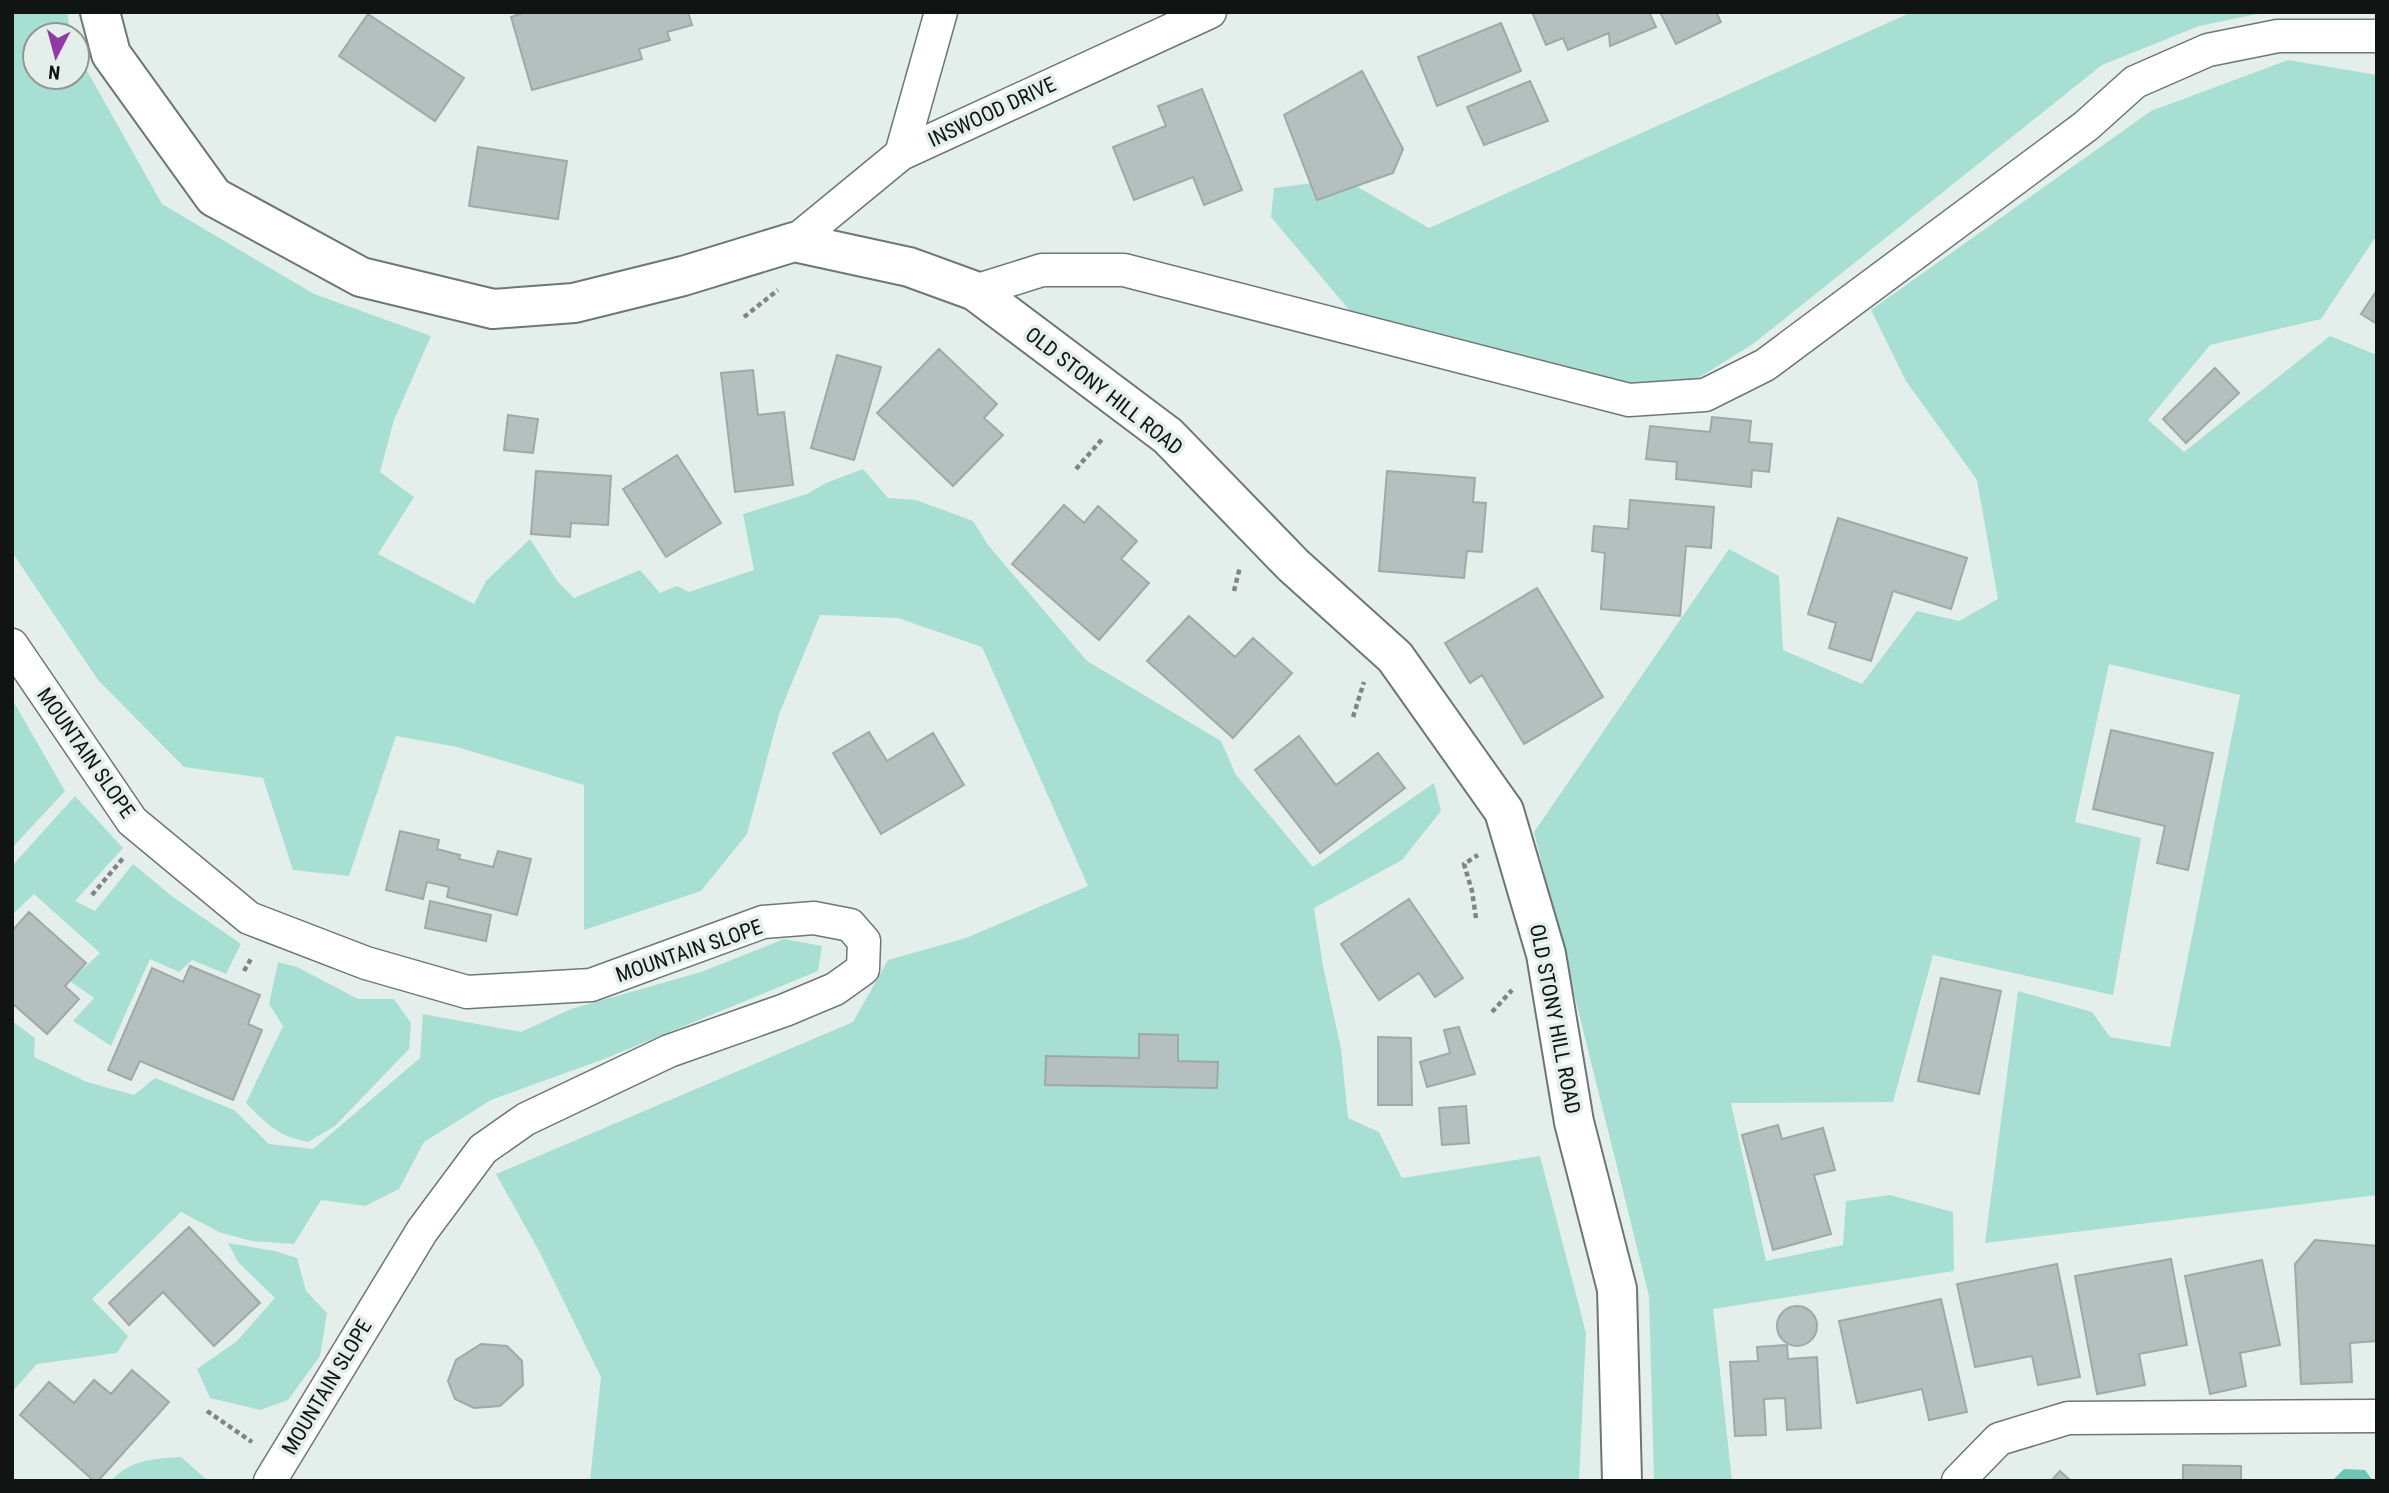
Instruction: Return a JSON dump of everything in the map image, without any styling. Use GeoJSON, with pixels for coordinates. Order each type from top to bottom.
{"type":"FeatureCollection","features":[{"type":"Feature","properties":{"kind":"street","name":"OLD STONY HILL ROAD"},"geometry":{"type":"LineString","coordinates":[[100,12],[111,54],[214,197],[361,276],[493,309],[573,303],[684,276],[793,242],[909,267],[975,290],[1168,436],[1293,565],[1395,657],[1504,811],[1546,954],[1574,1122],[1617,1289],[1622,1481]]}},
{"type":"Feature","properties":{"kind":"street"},"geometry":{"type":"LineString","coordinates":[[901,153],[941,12]]}},
{"type":"Feature","properties":{"kind":"street","name":"INSWOOD DRIVE"},"geometry":{"type":"LineString","coordinates":[[793,242],[901,153],[1210,12]]}},
{"type":"Feature","properties":{"kind":"street"},"geometry":{"type":"LineString","coordinates":[[975,290],[1042,270],[1124,270],[1629,400],[1704,395],[1765,365],[2086,126],[2135,82],[2208,50],[2278,36],[2377,36]]}},
{"type":"Feature","properties":{"kind":"street","name":"MOUNTAIN SLOPE"},"geometry":{"type":"LineString","coordinates":[[12,645],[132,821],[249,918],[366,963],[467,992],[591,985],[763,922],[814,918],[850,925],[864,941],[863,969],[835,989],[785,1010],[669,1051],[526,1119],[483,1149],[422,1231],[276,1471]]}},
{"type":"Feature","properties":{"kind":"street"},"geometry":{"type":"LineString","coordinates":[[1958,1481],[1999,1438],[2068,1418],[2377,1416]]}},
{"type":"Feature","properties":{"kind":"path"},"geometry":{"type":"LineString","coordinates":[[92,895],[145,832]]}},
{"type":"Feature","properties":{"kind":"path"},"geometry":{"type":"LineString","coordinates":[[207,1411],[276,1471]]}},
{"type":"Feature","properties":{"kind":"shaded area"},"geometry":{"type":"Polygon","coordinates":[[[12,12],[67,12],[69,21],[21,21],[21,91],[91,91],[91,78],[162,204],[314,294],[431,336],[394,420],[380,472],[414,497],[378,554],[474,604],[486,581],[530,539],[558,582],[574,598],[640,570],[660,593],[677,586],[689,592],[754,570],[743,514],[807,494],[826,483],[863,469],[888,498],[916,500],[973,521],[988,545],[1087,661],[1221,741],[1236,775],[1313,867],[1434,783],[1441,811],[1402,860],[1314,908],[1341,1049],[1348,1118],[1379,1132],[1402,1178],[1540,1156],[1586,1333],[1579,1481],[590,1481],[601,1377],[540,1253],[496,1174],[853,1022],[888,960],[966,938],[1088,886],[982,647],[898,618],[820,615],[779,714],[747,834],[701,891],[584,930],[584,785],[457,747],[396,736],[349,876],[293,870],[263,778],[184,767],[98,680],[12,552],[12,12]]]}},
{"type":"Feature","properties":{"kind":"shaded area"},"geometry":{"type":"Polygon","coordinates":[[[1912,12],[2267,12],[2199,26],[2102,65],[1753,344],[1695,380],[1624,384],[1350,311],[1271,217],[1274,188],[1344,179],[1429,228],[1912,12]]]}},
{"type":"Feature","properties":{"kind":"shaded area"},"geometry":{"type":"Polygon","coordinates":[[[2288,60],[2377,75],[2377,235],[2321,319],[2210,345],[2148,420],[2184,452],[2330,336],[2377,355],[2377,1195],[1985,1243],[2018,991],[2092,1012],[2110,1037],[2170,1047],[2240,695],[2109,664],[2075,822],[2141,838],[2113,995],[1933,955],[1893,1102],[1731,1103],[1766,1261],[1843,1245],[1846,1201],[1890,1195],[1953,1212],[1954,1271],[1713,1309],[1732,1481],[1654,1481],[1649,1296],[1534,832],[1729,549],[1779,576],[1783,650],[1862,684],[1917,611],[1959,621],[1998,599],[1977,480],[1906,381],[1871,310],[2151,111],[2288,60]]]}},
{"type":"Feature","properties":{"kind":"shaded area"},"geometry":{"type":"Polygon","coordinates":[[[12,699],[65,791],[12,848],[12,699]]]}},
{"type":"Feature","properties":{"kind":"shaded area"},"geometry":{"type":"Polygon","coordinates":[[[75,796],[123,848],[75,901],[95,911],[133,864],[173,897],[241,944],[226,974],[192,960],[179,972],[150,959],[111,1046],[73,1021],[94,998],[70,981],[100,953],[34,894],[12,915],[12,866],[75,796]]]}},
{"type":"Feature","properties":{"kind":"shaded area"},"geometry":{"type":"Polygon","coordinates":[[[784,939],[822,946],[818,971],[604,1059],[491,1100],[424,1142],[399,1189],[365,1206],[321,1200],[294,1244],[251,1241],[219,1232],[181,1212],[92,1299],[128,1336],[117,1353],[37,1364],[12,1392],[12,1021],[35,1038],[34,1057],[87,1082],[134,1095],[155,1078],[234,1110],[269,1144],[313,1149],[420,1058],[423,1014],[521,1032],[571,1009],[701,972],[784,939]]]}},
{"type":"Feature","properties":{"kind":"shaded area"},"geometry":{"type":"Polygon","coordinates":[[[278,962],[297,967],[358,999],[394,999],[411,1023],[409,1049],[335,1126],[308,1142],[280,1133],[246,1103],[283,1026],[269,1004],[278,962]]]}},
{"type":"Feature","properties":{"kind":"shaded area"},"geometry":{"type":"Polygon","coordinates":[[[228,1243],[275,1251],[297,1258],[306,1291],[327,1313],[320,1356],[288,1400],[260,1410],[210,1398],[197,1369],[237,1341],[275,1298],[238,1262],[228,1243]]]}},
{"type":"Feature","properties":{"kind":"shaded area"},"geometry":{"type":"Polygon","coordinates":[[[181,1457],[208,1481],[111,1481],[135,1464],[181,1457]]]}},
{"type":"Feature","properties":{"kind":"shaded area"},"geometry":{"type":"Polygon","coordinates":[[[2344,1469],[2365,1470],[2373,1481],[2332,1481],[2344,1469]]]}},
{"type":"Feature","properties":{"kind":"building"},"geometry":{"type":"Polygon","coordinates":[[[526,12],[688,12],[692,25],[667,32],[670,40],[639,49],[642,59],[532,90],[511,17],[526,12]]]}},
{"type":"Feature","properties":{"kind":"building"},"geometry":{"type":"Polygon","coordinates":[[[1532,12],[1649,12],[1656,27],[1610,46],[1609,33],[1568,50],[1563,38],[1546,45],[1532,12]]]}},
{"type":"Feature","properties":{"kind":"building"},"geometry":{"type":"Polygon","coordinates":[[[1660,12],[1716,12],[1721,22],[1676,44],[1660,12]]]}},
{"type":"Feature","properties":{"kind":"building"},"geometry":{"type":"Polygon","coordinates":[[[368,14],[464,78],[435,121],[339,56],[368,14]]]}},
{"type":"Feature","properties":{"kind":"building"},"geometry":{"type":"Polygon","coordinates":[[[1501,23],[1521,71],[1437,106],[1418,57],[1501,23]]]}},
{"type":"Feature","properties":{"kind":"building"},"geometry":{"type":"Polygon","coordinates":[[[1362,71],[1403,149],[1393,173],[1317,200],[1284,115],[1362,71]]]}},
{"type":"Feature","properties":{"kind":"building"},"geometry":{"type":"Polygon","coordinates":[[[1530,81],[1548,121],[1484,145],[1467,107],[1530,81]]]}},
{"type":"Feature","properties":{"kind":"building"},"geometry":{"type":"Polygon","coordinates":[[[1202,89],[1242,190],[1204,205],[1193,177],[1134,200],[1113,147],[1166,126],[1158,106],[1202,89]]]}},
{"type":"Feature","properties":{"kind":"building"},"geometry":{"type":"Polygon","coordinates":[[[478,147],[567,161],[558,219],[469,206],[478,147]]]}},
{"type":"Feature","properties":{"kind":"building"},"geometry":{"type":"Polygon","coordinates":[[[2377,290],[2377,324],[2361,314],[2377,290]]]}},
{"type":"Feature","properties":{"kind":"building"},"geometry":{"type":"Polygon","coordinates":[[[939,349],[997,404],[984,418],[1003,435],[953,486],[877,413],[939,349]]]}},
{"type":"Feature","properties":{"kind":"building"},"geometry":{"type":"Polygon","coordinates":[[[837,355],[881,367],[854,460],[811,448],[837,355]]]}},
{"type":"Feature","properties":{"kind":"building"},"geometry":{"type":"Polygon","coordinates":[[[2215,368],[2239,393],[2186,443],[2163,419],[2215,368]]]}},
{"type":"Feature","properties":{"kind":"building"},"geometry":{"type":"Polygon","coordinates":[[[753,370],[758,415],[784,412],[793,485],[735,492],[721,373],[753,370]]]}},
{"type":"Feature","properties":{"kind":"building"},"geometry":{"type":"Polygon","coordinates":[[[508,415],[538,419],[533,453],[504,450],[508,415]]]}},
{"type":"Feature","properties":{"kind":"building"},"geometry":{"type":"Polygon","coordinates":[[[1712,417],[1751,421],[1749,442],[1772,444],[1769,472],[1752,470],[1751,487],[1676,479],[1677,462],[1646,459],[1650,426],[1710,432],[1712,417]]]}},
{"type":"Feature","properties":{"kind":"building"},"geometry":{"type":"Polygon","coordinates":[[[677,455],[721,523],[666,557],[623,489],[677,455]]]}},
{"type":"Feature","properties":{"kind":"building"},"geometry":{"type":"Polygon","coordinates":[[[536,471],[611,476],[608,525],[571,523],[570,537],[531,534],[536,471]]]}},
{"type":"Feature","properties":{"kind":"building"},"geometry":{"type":"Polygon","coordinates":[[[1387,471],[1475,478],[1473,502],[1486,503],[1482,552],[1467,551],[1464,578],[1379,571],[1387,471]]]}},
{"type":"Feature","properties":{"kind":"building"},"geometry":{"type":"Polygon","coordinates":[[[1630,500],[1714,507],[1711,548],[1686,546],[1680,616],[1601,609],[1605,553],[1592,551],[1594,526],[1628,529],[1630,500]]]}},
{"type":"Feature","properties":{"kind":"building"},"geometry":{"type":"Polygon","coordinates":[[[1064,505],[1084,523],[1098,506],[1137,541],[1121,559],[1149,583],[1099,640],[1012,564],[1064,505]]]}},
{"type":"Feature","properties":{"kind":"building"},"geometry":{"type":"Polygon","coordinates":[[[1838,518],[1967,558],[1951,609],[1893,591],[1871,661],[1829,648],[1836,623],[1808,614],[1838,518]]]}},
{"type":"Feature","properties":{"kind":"building"},"geometry":{"type":"Polygon","coordinates":[[[1537,588],[1603,697],[1524,744],[1482,675],[1470,683],[1445,643],[1537,588]]]}},
{"type":"Feature","properties":{"kind":"building"},"geometry":{"type":"Polygon","coordinates":[[[1189,616],[1235,657],[1253,638],[1292,673],[1233,738],[1147,661],[1189,616]]]}},
{"type":"Feature","properties":{"kind":"building"},"geometry":{"type":"Polygon","coordinates":[[[2111,730],[2213,753],[2188,870],[2157,863],[2165,826],[2093,809],[2111,730]]]}},
{"type":"Feature","properties":{"kind":"building"},"geometry":{"type":"Polygon","coordinates":[[[869,732],[887,761],[933,733],[964,785],[881,834],[833,753],[869,732]]]}},
{"type":"Feature","properties":{"kind":"building"},"geometry":{"type":"Polygon","coordinates":[[[1299,736],[1336,785],[1378,753],[1405,788],[1320,853],[1255,770],[1299,736]]]}},
{"type":"Feature","properties":{"kind":"building"},"geometry":{"type":"Polygon","coordinates":[[[400,831],[439,840],[437,849],[460,855],[459,859],[493,867],[498,851],[531,859],[517,915],[447,897],[449,887],[427,882],[423,899],[386,890],[400,831]]]}},
{"type":"Feature","properties":{"kind":"building"},"geometry":{"type":"Polygon","coordinates":[[[1409,899],[1463,978],[1435,997],[1419,973],[1379,1000],[1341,944],[1409,899]]]}},
{"type":"Feature","properties":{"kind":"building"},"geometry":{"type":"Polygon","coordinates":[[[430,901],[491,915],[486,941],[425,928],[430,901]]]}},
{"type":"Feature","properties":{"kind":"building"},"geometry":{"type":"Polygon","coordinates":[[[29,912],[86,963],[65,986],[79,999],[47,1034],[12,1003],[12,931],[29,912]]]}},
{"type":"Feature","properties":{"kind":"building"},"geometry":{"type":"Polygon","coordinates":[[[190,966],[260,995],[248,1024],[262,1030],[233,1100],[140,1061],[131,1080],[108,1070],[152,968],[183,982],[190,966]]]}},
{"type":"Feature","properties":{"kind":"building"},"geometry":{"type":"Polygon","coordinates":[[[1941,978],[2001,991],[1979,1094],[1918,1081],[1941,978]]]}},
{"type":"Feature","properties":{"kind":"building"},"geometry":{"type":"Polygon","coordinates":[[[1459,1027],[1475,1074],[1427,1087],[1420,1062],[1450,1053],[1444,1030],[1459,1027]]]}},
{"type":"Feature","properties":{"kind":"building"},"geometry":{"type":"Polygon","coordinates":[[[1139,1034],[1178,1035],[1178,1061],[1218,1062],[1217,1088],[1045,1085],[1046,1056],[1139,1058],[1139,1034]]]}},
{"type":"Feature","properties":{"kind":"building"},"geometry":{"type":"Polygon","coordinates":[[[1378,1037],[1411,1038],[1412,1105],[1378,1105],[1378,1037]]]}},
{"type":"Feature","properties":{"kind":"building"},"geometry":{"type":"Polygon","coordinates":[[[1466,1106],[1469,1143],[1442,1145],[1439,1108],[1466,1106]]]}},
{"type":"Feature","properties":{"kind":"building"},"geometry":{"type":"Polygon","coordinates":[[[1778,1125],[1782,1139],[1823,1128],[1835,1170],[1814,1175],[1831,1234],[1773,1250],[1742,1135],[1778,1125]]]}},
{"type":"Feature","properties":{"kind":"building"},"geometry":{"type":"Polygon","coordinates":[[[189,1227],[260,1303],[214,1346],[163,1292],[129,1325],[109,1303],[189,1227]]]}},
{"type":"Feature","properties":{"kind":"building"},"geometry":{"type":"Polygon","coordinates":[[[2315,1240],[2377,1246],[2377,1341],[2350,1343],[2352,1382],[2301,1384],[2295,1264],[2315,1240]]]}},
{"type":"Feature","properties":{"kind":"building"},"geometry":{"type":"Polygon","coordinates":[[[2171,1259],[2187,1345],[2139,1354],[2145,1385],[2097,1394],[2075,1276],[2171,1259]]]}},
{"type":"Feature","properties":{"kind":"building"},"geometry":{"type":"Polygon","coordinates":[[[2262,1260],[2280,1345],[2240,1353],[2246,1386],[2210,1394],[2185,1276],[2262,1260]]]}},
{"type":"Feature","properties":{"kind":"building"},"geometry":{"type":"Polygon","coordinates":[[[2057,1264],[2080,1377],[2038,1385],[2032,1356],[1975,1367],[1957,1284],[2057,1264]]]}},
{"type":"Feature","properties":{"kind":"building"},"geometry":{"type":"Polygon","coordinates":[[[1941,1299],[1967,1412],[1929,1420],[1922,1389],[1857,1403],[1839,1321],[1941,1299]]]}},
{"type":"Feature","properties":{"kind":"building"},"geometry":{"type":"Polygon","coordinates":[[[1797,1306],[1811,1312],[1817,1326],[1811,1340],[1797,1346],[1783,1340],[1777,1326],[1783,1312],[1797,1306]]]}},
{"type":"Feature","properties":{"kind":"building"},"geometry":{"type":"Polygon","coordinates":[[[481,1344],[507,1346],[522,1361],[523,1385],[500,1406],[474,1408],[455,1399],[448,1381],[456,1360],[481,1344]]]}},
{"type":"Feature","properties":{"kind":"building"},"geometry":{"type":"Polygon","coordinates":[[[1787,1345],[1788,1359],[1817,1357],[1821,1428],[1787,1430],[1785,1398],[1764,1399],[1766,1435],[1735,1436],[1730,1362],[1758,1361],[1757,1347],[1787,1345]]]}},
{"type":"Feature","properties":{"kind":"building"},"geometry":{"type":"Polygon","coordinates":[[[132,1370],[169,1402],[98,1481],[94,1481],[20,1415],[49,1382],[74,1403],[94,1380],[111,1394],[132,1370]]]}},
{"type":"Feature","properties":{"kind":"building"},"geometry":{"type":"Polygon","coordinates":[[[2183,1465],[2241,1466],[2241,1481],[2183,1481],[2183,1465]]]}},
{"type":"Feature","properties":{"kind":"building"},"geometry":{"type":"Polygon","coordinates":[[[2060,1471],[2071,1481],[2051,1481],[2060,1471]]]}}]}
